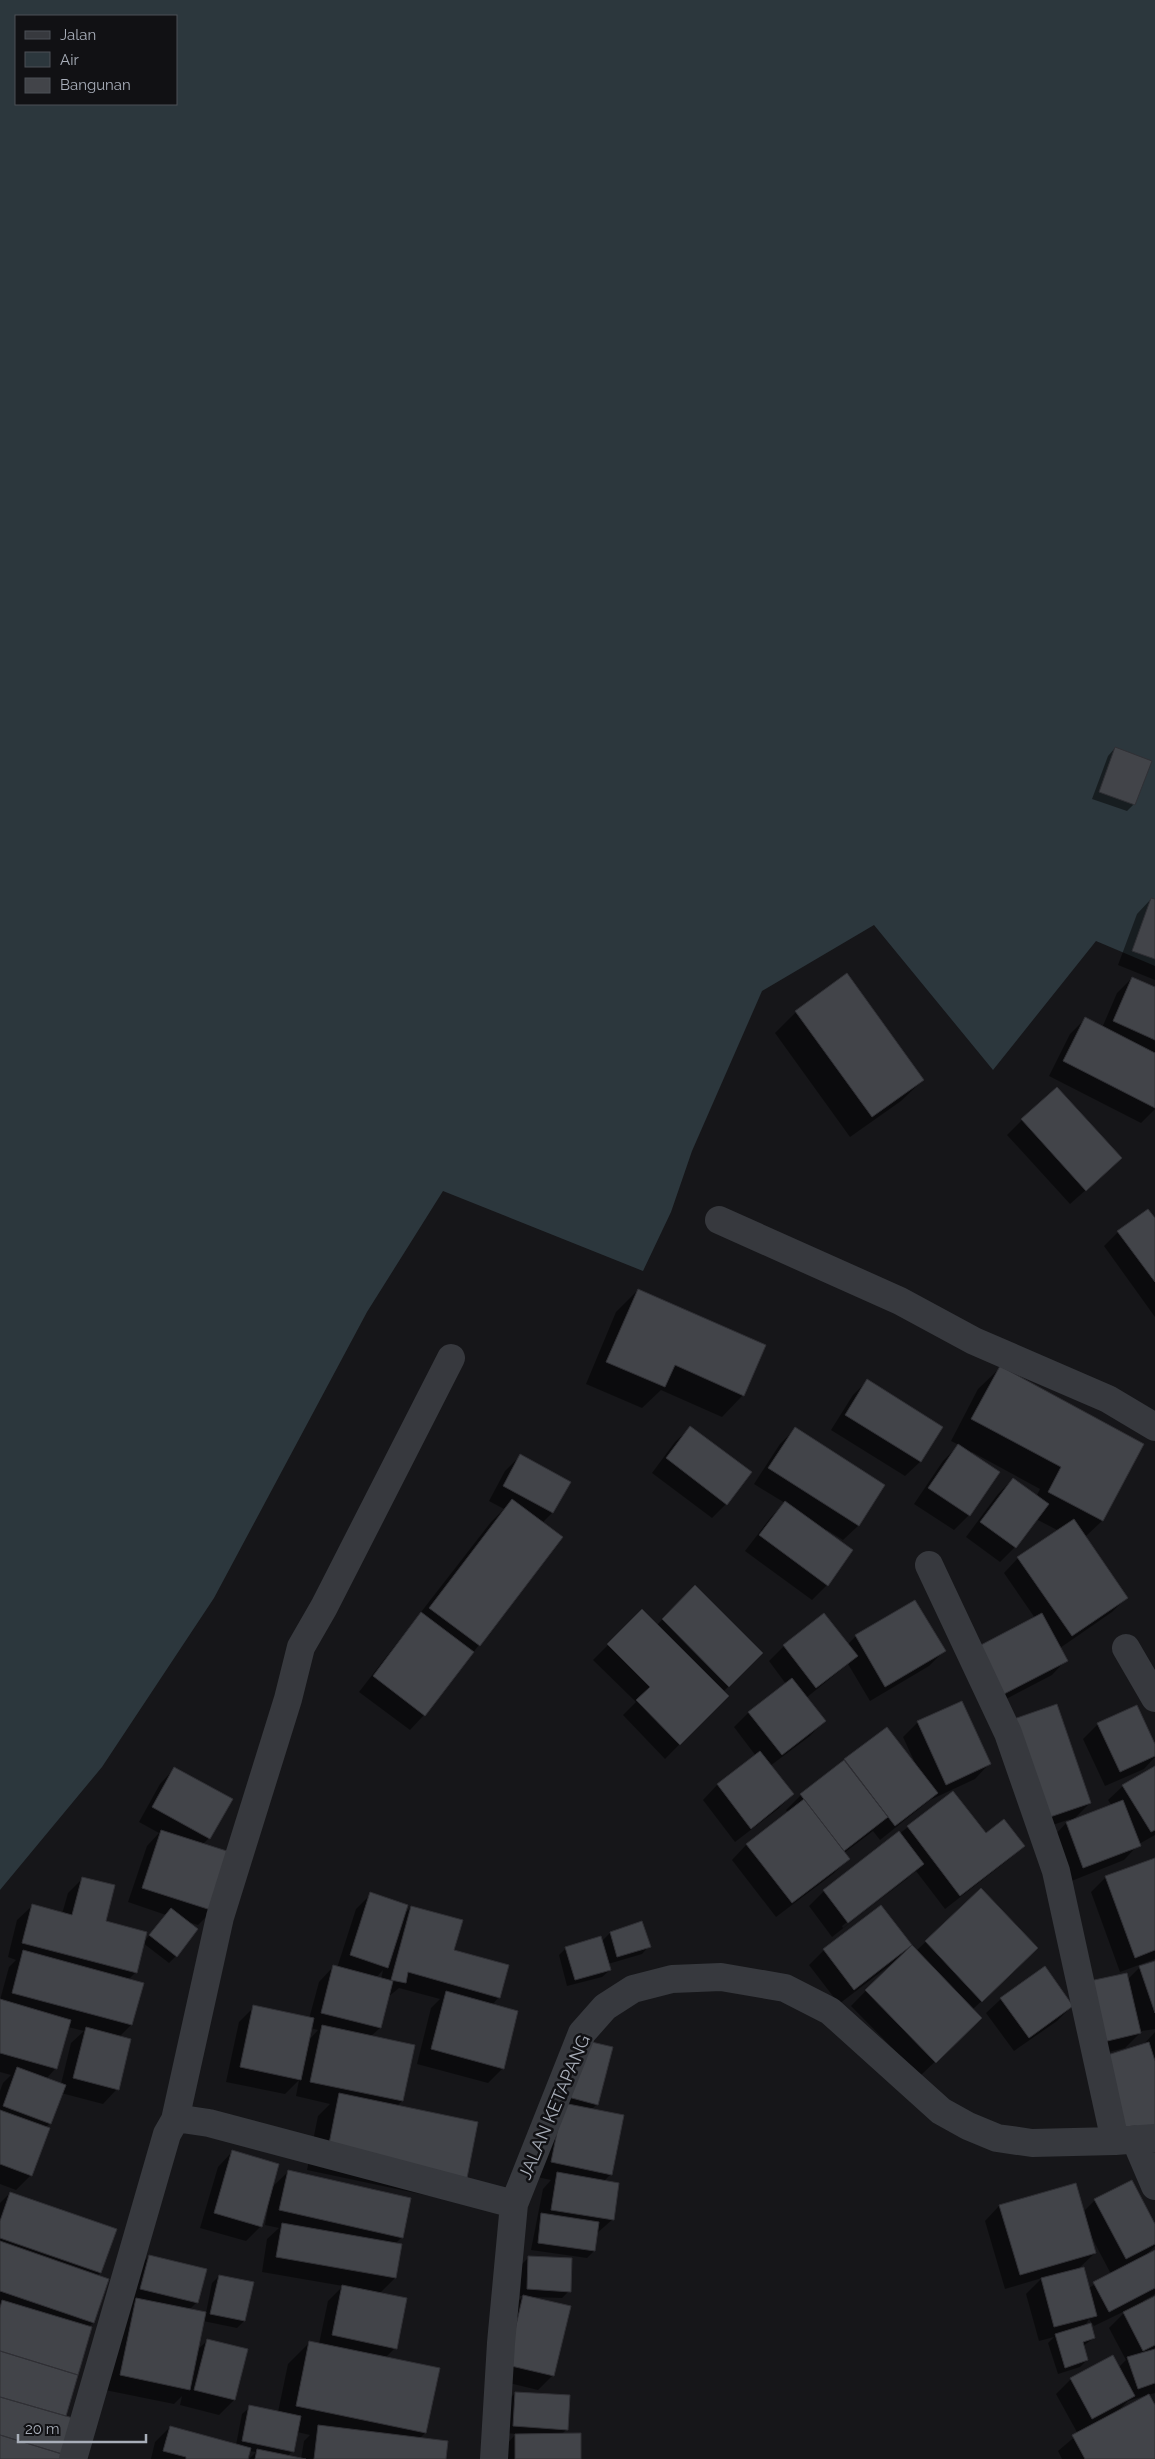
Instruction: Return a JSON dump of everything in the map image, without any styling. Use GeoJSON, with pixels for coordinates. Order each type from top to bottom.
{"type":"FeatureCollection","features":[{"type":"Feature","properties":{"kind":"street"},"geometry":{"type":"LineString","coordinates":[[719,1220],[900,1301],[974,1341],[1108,1399],[1155,1427]]}},
{"type":"Feature","properties":{"kind":"street"},"geometry":{"type":"LineString","coordinates":[[73,2459],[167,2134],[175,2120],[220,1917],[288,1699],[301,1647],[324,1607],[451,1358]]}},
{"type":"Feature","properties":{"kind":"street"},"geometry":{"type":"LineString","coordinates":[[929,1565],[1008,1733],[1056,1871],[1135,2139],[1155,2186]]}},
{"type":"Feature","properties":{"kind":"street"},"geometry":{"type":"LineString","coordinates":[[1126,1648],[1155,1698]]}},
{"type":"Feature","properties":{"kind":"street","name":"JALAN KETAPANG"},"geometry":{"type":"LineString","coordinates":[[494,2459],[501,2343],[514,2204],[582,2033],[605,2007],[633,1989],[672,1979],[721,1977],[785,1988],[830,2011],[941,2111],[968,2126],[997,2138],[1032,2143],[1135,2139]]}},
{"type":"Feature","properties":{"kind":"street"},"geometry":{"type":"LineString","coordinates":[[175,2120],[182,2119],[209,2123],[514,2204]]}},
{"type":"Feature","properties":{"kind":"water"},"geometry":{"type":"Polygon","coordinates":[[[0,0],[1155,0],[1155,966],[1096,941],[993,1070],[874,925],[762,991],[692,1151],[671,1212],[643,1271],[443,1191],[367,1312],[214,1598],[102,1767],[0,1890],[0,0]]]}},
{"type":"Feature","properties":{"kind":"building"},"geometry":{"type":"Polygon","coordinates":[[[1115,747],[1152,761],[1135,805],[1099,792],[1115,747]]]}},
{"type":"Feature","properties":{"kind":"building"},"geometry":{"type":"Polygon","coordinates":[[[1151,898],[1155,899],[1155,959],[1132,951],[1151,898]]]}},
{"type":"Feature","properties":{"kind":"building"},"geometry":{"type":"Polygon","coordinates":[[[847,973],[924,1080],[872,1117],[795,1011],[847,973]]]}},
{"type":"Feature","properties":{"kind":"building"},"geometry":{"type":"Polygon","coordinates":[[[1132,977],[1155,987],[1155,1040],[1113,1021],[1132,977]]]}},
{"type":"Feature","properties":{"kind":"building"},"geometry":{"type":"Polygon","coordinates":[[[1085,1017],[1155,1053],[1155,1108],[1063,1061],[1085,1017]]]}},
{"type":"Feature","properties":{"kind":"building"},"geometry":{"type":"Polygon","coordinates":[[[1057,1087],[1122,1158],[1086,1191],[1021,1119],[1057,1087]]]}},
{"type":"Feature","properties":{"kind":"building"},"geometry":{"type":"Polygon","coordinates":[[[1148,1209],[1155,1218],[1155,1282],[1117,1231],[1148,1209]]]}},
{"type":"Feature","properties":{"kind":"building"},"geometry":{"type":"Polygon","coordinates":[[[638,1289],[766,1345],[744,1396],[675,1365],[665,1387],[606,1362],[638,1289]]]}},
{"type":"Feature","properties":{"kind":"building"},"geometry":{"type":"Polygon","coordinates":[[[1000,1366],[1144,1444],[1103,1521],[1048,1492],[1061,1467],[971,1419],[1000,1366]]]}},
{"type":"Feature","properties":{"kind":"building"},"geometry":{"type":"Polygon","coordinates":[[[867,1379],[943,1427],[921,1462],[845,1415],[867,1379]]]}},
{"type":"Feature","properties":{"kind":"building"},"geometry":{"type":"Polygon","coordinates":[[[690,1426],[752,1472],[727,1505],[666,1458],[690,1426]]]}},
{"type":"Feature","properties":{"kind":"building"},"geometry":{"type":"Polygon","coordinates":[[[795,1427],[885,1485],[859,1526],[768,1468],[795,1427]]]}},
{"type":"Feature","properties":{"kind":"building"},"geometry":{"type":"Polygon","coordinates":[[[958,1444],[1000,1472],[970,1516],[928,1488],[958,1444]]]}},
{"type":"Feature","properties":{"kind":"building"},"geometry":{"type":"Polygon","coordinates":[[[520,1454],[571,1482],[553,1513],[503,1486],[520,1454]]]}},
{"type":"Feature","properties":{"kind":"building"},"geometry":{"type":"Polygon","coordinates":[[[1013,1478],[1049,1504],[1016,1548],[980,1522],[1013,1478]]]}},
{"type":"Feature","properties":{"kind":"building"},"geometry":{"type":"Polygon","coordinates":[[[512,1499],[563,1537],[480,1646],[429,1608],[512,1499]]]}},
{"type":"Feature","properties":{"kind":"building"},"geometry":{"type":"Polygon","coordinates":[[[785,1501],[853,1550],[828,1586],[759,1535],[785,1501]]]}},
{"type":"Feature","properties":{"kind":"building"},"geometry":{"type":"Polygon","coordinates":[[[1074,1519],[1128,1598],[1072,1636],[1017,1557],[1074,1519]]]}},
{"type":"Feature","properties":{"kind":"building"},"geometry":{"type":"Polygon","coordinates":[[[695,1585],[763,1653],[729,1687],[662,1619],[695,1585]]]}},
{"type":"Feature","properties":{"kind":"building"},"geometry":{"type":"Polygon","coordinates":[[[915,1600],[946,1651],[885,1687],[855,1635],[915,1600]]]}},
{"type":"Feature","properties":{"kind":"building"},"geometry":{"type":"Polygon","coordinates":[[[642,1609],[729,1696],[680,1745],[636,1700],[650,1687],[607,1644],[642,1609]]]}},
{"type":"Feature","properties":{"kind":"building"},"geometry":{"type":"Polygon","coordinates":[[[421,1612],[474,1652],[425,1716],[373,1676],[421,1612]]]}},
{"type":"Feature","properties":{"kind":"building"},"geometry":{"type":"Polygon","coordinates":[[[824,1613],[858,1656],[816,1688],[783,1645],[824,1613]]]}},
{"type":"Feature","properties":{"kind":"building"},"geometry":{"type":"Polygon","coordinates":[[[1042,1613],[1068,1661],[1004,1694],[979,1646],[1042,1613]]]}},
{"type":"Feature","properties":{"kind":"building"},"geometry":{"type":"Polygon","coordinates":[[[792,1678],[826,1721],[782,1755],[748,1712],[792,1678]]]}},
{"type":"Feature","properties":{"kind":"building"},"geometry":{"type":"Polygon","coordinates":[[[962,1701],[991,1764],[946,1785],[917,1721],[962,1701]]]}},
{"type":"Feature","properties":{"kind":"building"},"geometry":{"type":"Polygon","coordinates":[[[1057,1704],[1091,1803],[1044,1819],[1011,1720],[1057,1704]]]}},
{"type":"Feature","properties":{"kind":"building"},"geometry":{"type":"Polygon","coordinates":[[[1137,1705],[1155,1744],[1155,1756],[1120,1772],[1097,1723],[1137,1705]]]}},
{"type":"Feature","properties":{"kind":"building"},"geometry":{"type":"Polygon","coordinates":[[[887,1727],[938,1793],[895,1826],[844,1759],[887,1727]]]}},
{"type":"Feature","properties":{"kind":"building"},"geometry":{"type":"Polygon","coordinates":[[[760,1751],[794,1794],[751,1829],[717,1784],[760,1751]]]}},
{"type":"Feature","properties":{"kind":"building"},"geometry":{"type":"Polygon","coordinates":[[[844,1760],[888,1817],[844,1851],[800,1794],[844,1760]]]}},
{"type":"Feature","properties":{"kind":"building"},"geometry":{"type":"Polygon","coordinates":[[[1155,1766],[1155,1830],[1151,1832],[1122,1785],[1155,1766]]]}},
{"type":"Feature","properties":{"kind":"building"},"geometry":{"type":"Polygon","coordinates":[[[174,1767],[233,1799],[210,1839],[152,1807],[174,1767]]]}},
{"type":"Feature","properties":{"kind":"building"},"geometry":{"type":"Polygon","coordinates":[[[953,1791],[986,1833],[1004,1819],[1025,1846],[960,1896],[907,1826],[953,1791]]]}},
{"type":"Feature","properties":{"kind":"building"},"geometry":{"type":"Polygon","coordinates":[[[804,1799],[850,1859],[792,1903],[746,1844],[804,1799]]]}},
{"type":"Feature","properties":{"kind":"building"},"geometry":{"type":"Polygon","coordinates":[[[1123,1800],[1141,1846],[1083,1868],[1066,1822],[1123,1800]]]}},
{"type":"Feature","properties":{"kind":"building"},"geometry":{"type":"Polygon","coordinates":[[[161,1830],[233,1853],[214,1911],[142,1888],[161,1830]]]}},
{"type":"Feature","properties":{"kind":"building"},"geometry":{"type":"Polygon","coordinates":[[[899,1831],[924,1864],[848,1923],[823,1890],[899,1831]]]}},
{"type":"Feature","properties":{"kind":"building"},"geometry":{"type":"Polygon","coordinates":[[[1155,1858],[1155,1950],[1135,1958],[1105,1876],[1155,1858]]]}},
{"type":"Feature","properties":{"kind":"building"},"geometry":{"type":"Polygon","coordinates":[[[82,1877],[115,1885],[106,1921],[147,1932],[137,1973],[22,1943],[32,1904],[72,1915],[82,1877]]]}},
{"type":"Feature","properties":{"kind":"building"},"geometry":{"type":"Polygon","coordinates":[[[981,1888],[1038,1948],[982,2002],[925,1941],[981,1888]]]}},
{"type":"Feature","properties":{"kind":"building"},"geometry":{"type":"Polygon","coordinates":[[[370,1892],[408,1905],[388,1968],[350,1955],[370,1892]]]}},
{"type":"Feature","properties":{"kind":"building"},"geometry":{"type":"Polygon","coordinates":[[[881,1905],[912,1945],[854,1990],[823,1949],[881,1905]]]}},
{"type":"Feature","properties":{"kind":"building"},"geometry":{"type":"Polygon","coordinates":[[[411,1906],[463,1920],[454,1950],[509,1965],[500,1998],[408,1972],[406,1983],[391,1980],[411,1906]]]}},
{"type":"Feature","properties":{"kind":"building"},"geometry":{"type":"Polygon","coordinates":[[[171,1908],[198,1929],[177,1957],[149,1935],[171,1908]]]}},
{"type":"Feature","properties":{"kind":"building"},"geometry":{"type":"Polygon","coordinates":[[[642,1921],[651,1947],[617,1957],[610,1932],[642,1921]]]}},
{"type":"Feature","properties":{"kind":"building"},"geometry":{"type":"Polygon","coordinates":[[[601,1936],[611,1970],[575,1980],[565,1947],[601,1936]]]}},
{"type":"Feature","properties":{"kind":"building"},"geometry":{"type":"Polygon","coordinates":[[[912,1945],[982,2018],[936,2063],[865,1990],[912,1945]]]}},
{"type":"Feature","properties":{"kind":"building"},"geometry":{"type":"Polygon","coordinates":[[[23,1950],[144,1983],[132,2025],[12,1993],[23,1950]]]}},
{"type":"Feature","properties":{"kind":"building"},"geometry":{"type":"Polygon","coordinates":[[[1155,1961],[1155,2013],[1139,1966],[1155,1961]]]}},
{"type":"Feature","properties":{"kind":"building"},"geometry":{"type":"Polygon","coordinates":[[[333,1965],[393,1981],[381,2028],[321,2013],[333,1965]]]}},
{"type":"Feature","properties":{"kind":"building"},"geometry":{"type":"Polygon","coordinates":[[[1045,1966],[1073,2006],[1029,2038],[1000,1998],[1045,1966]]]}},
{"type":"Feature","properties":{"kind":"building"},"geometry":{"type":"Polygon","coordinates":[[[1127,1973],[1141,2033],[1099,2043],[1085,1982],[1127,1973]]]}},
{"type":"Feature","properties":{"kind":"building"},"geometry":{"type":"Polygon","coordinates":[[[446,1991],[518,2011],[504,2069],[431,2049],[446,1991]]]}},
{"type":"Feature","properties":{"kind":"building"},"geometry":{"type":"Polygon","coordinates":[[[0,1999],[71,2020],[57,2069],[0,2053],[0,1999]]]}},
{"type":"Feature","properties":{"kind":"building"},"geometry":{"type":"Polygon","coordinates":[[[253,2005],[314,2018],[301,2080],[240,2067],[253,2005]]]}},
{"type":"Feature","properties":{"kind":"building"},"geometry":{"type":"Polygon","coordinates":[[[322,2025],[415,2045],[403,2101],[310,2082],[322,2025]]]}},
{"type":"Feature","properties":{"kind":"building"},"geometry":{"type":"Polygon","coordinates":[[[86,2027],[131,2039],[119,2090],[73,2078],[86,2027]]]}},
{"type":"Feature","properties":{"kind":"building"},"geometry":{"type":"Polygon","coordinates":[[[583,2040],[613,2047],[598,2105],[568,2097],[583,2040]]]}},
{"type":"Feature","properties":{"kind":"building"},"geometry":{"type":"Polygon","coordinates":[[[1149,2042],[1155,2061],[1155,2126],[1126,2135],[1101,2057],[1149,2042]]]}},
{"type":"Feature","properties":{"kind":"building"},"geometry":{"type":"Polygon","coordinates":[[[17,2067],[66,2085],[51,2124],[3,2106],[17,2067]]]}},
{"type":"Feature","properties":{"kind":"building"},"geometry":{"type":"Polygon","coordinates":[[[339,2093],[478,2122],[467,2178],[328,2149],[339,2093]]]}},
{"type":"Feature","properties":{"kind":"building"},"geometry":{"type":"Polygon","coordinates":[[[563,2103],[624,2115],[612,2175],[551,2162],[563,2103]]]}},
{"type":"Feature","properties":{"kind":"building"},"geometry":{"type":"Polygon","coordinates":[[[0,2110],[50,2128],[32,2176],[0,2164],[0,2110]]]}},
{"type":"Feature","properties":{"kind":"building"},"geometry":{"type":"Polygon","coordinates":[[[232,2150],[279,2164],[262,2227],[214,2213],[232,2150]]]}},
{"type":"Feature","properties":{"kind":"building"},"geometry":{"type":"Polygon","coordinates":[[[288,2170],[411,2198],[403,2238],[279,2210],[288,2170]]]}},
{"type":"Feature","properties":{"kind":"building"},"geometry":{"type":"Polygon","coordinates":[[[557,2172],[619,2183],[614,2220],[551,2210],[557,2172]]]}},
{"type":"Feature","properties":{"kind":"building"},"geometry":{"type":"Polygon","coordinates":[[[1132,2180],[1155,2224],[1155,2244],[1126,2259],[1094,2199],[1132,2180]]]}},
{"type":"Feature","properties":{"kind":"building"},"geometry":{"type":"Polygon","coordinates":[[[1076,2183],[1096,2253],[1020,2275],[999,2205],[1076,2183]]]}},
{"type":"Feature","properties":{"kind":"building"},"geometry":{"type":"Polygon","coordinates":[[[10,2192],[117,2229],[101,2273],[0,2238],[0,2221],[10,2192]]]}},
{"type":"Feature","properties":{"kind":"building"},"geometry":{"type":"Polygon","coordinates":[[[541,2213],[599,2222],[595,2251],[538,2243],[541,2213]]]}},
{"type":"Feature","properties":{"kind":"building"},"geometry":{"type":"Polygon","coordinates":[[[282,2223],[402,2244],[396,2278],[276,2257],[282,2223]]]}},
{"type":"Feature","properties":{"kind":"building"},"geometry":{"type":"Polygon","coordinates":[[[0,2241],[109,2279],[94,2323],[0,2291],[0,2241]]]}},
{"type":"Feature","properties":{"kind":"building"},"geometry":{"type":"Polygon","coordinates":[[[1155,2250],[1155,2288],[1109,2312],[1093,2282],[1155,2250]]]}},
{"type":"Feature","properties":{"kind":"building"},"geometry":{"type":"Polygon","coordinates":[[[149,2255],[207,2269],[198,2303],[140,2289],[149,2255]]]}},
{"type":"Feature","properties":{"kind":"building"},"geometry":{"type":"Polygon","coordinates":[[[528,2256],[572,2258],[571,2292],[527,2289],[528,2256]]]}},
{"type":"Feature","properties":{"kind":"building"},"geometry":{"type":"Polygon","coordinates":[[[1084,2267],[1097,2316],[1054,2327],[1041,2278],[1084,2267]]]}},
{"type":"Feature","properties":{"kind":"building"},"geometry":{"type":"Polygon","coordinates":[[[219,2275],[254,2282],[245,2321],[210,2314],[219,2275]]]}},
{"type":"Feature","properties":{"kind":"building"},"geometry":{"type":"Polygon","coordinates":[[[342,2285],[407,2298],[397,2349],[332,2335],[342,2285]]]}},
{"type":"Feature","properties":{"kind":"building"},"geometry":{"type":"Polygon","coordinates":[[[523,2295],[571,2306],[554,2376],[507,2365],[523,2295]]]}},
{"type":"Feature","properties":{"kind":"building"},"geometry":{"type":"Polygon","coordinates":[[[1155,2296],[1155,2345],[1143,2351],[1123,2312],[1155,2296]]]}},
{"type":"Feature","properties":{"kind":"building"},"geometry":{"type":"Polygon","coordinates":[[[136,2298],[206,2312],[190,2390],[120,2375],[136,2298]]]}},
{"type":"Feature","properties":{"kind":"building"},"geometry":{"type":"Polygon","coordinates":[[[2,2300],[92,2327],[78,2375],[0,2351],[0,2308],[2,2300]]]}},
{"type":"Feature","properties":{"kind":"building"},"geometry":{"type":"Polygon","coordinates":[[[1091,2323],[1095,2338],[1083,2342],[1088,2360],[1065,2368],[1055,2334],[1091,2323]]]}},
{"type":"Feature","properties":{"kind":"building"},"geometry":{"type":"Polygon","coordinates":[[[207,2339],[248,2349],[235,2400],[194,2390],[207,2339]]]}},
{"type":"Feature","properties":{"kind":"building"},"geometry":{"type":"Polygon","coordinates":[[[309,2341],[440,2368],[426,2433],[296,2406],[309,2341]]]}},
{"type":"Feature","properties":{"kind":"building"},"geometry":{"type":"Polygon","coordinates":[[[1155,2349],[1155,2383],[1138,2389],[1127,2357],[1155,2349]]]}},
{"type":"Feature","properties":{"kind":"building"},"geometry":{"type":"Polygon","coordinates":[[[0,2351],[78,2375],[66,2416],[0,2397],[0,2351]]]}},
{"type":"Feature","properties":{"kind":"building"},"geometry":{"type":"Polygon","coordinates":[[[1113,2355],[1135,2396],[1092,2419],[1070,2378],[1113,2355]]]}},
{"type":"Feature","properties":{"kind":"building"},"geometry":{"type":"Polygon","coordinates":[[[515,2392],[570,2395],[568,2430],[513,2426],[515,2392]]]}},
{"type":"Feature","properties":{"kind":"building"},"geometry":{"type":"Polygon","coordinates":[[[1149,2394],[1155,2405],[1155,2459],[1085,2459],[1072,2435],[1149,2394]]]}},
{"type":"Feature","properties":{"kind":"building"},"geometry":{"type":"Polygon","coordinates":[[[0,2397],[73,2418],[62,2454],[0,2435],[0,2397]]]}},
{"type":"Feature","properties":{"kind":"building"},"geometry":{"type":"Polygon","coordinates":[[[249,2405],[301,2416],[294,2452],[242,2441],[249,2405]]]}},
{"type":"Feature","properties":{"kind":"building"},"geometry":{"type":"Polygon","coordinates":[[[318,2425],[448,2441],[446,2459],[314,2459],[318,2425]]]}},
{"type":"Feature","properties":{"kind":"building"},"geometry":{"type":"Polygon","coordinates":[[[170,2426],[251,2448],[248,2459],[186,2459],[186,2457],[163,2451],[170,2426]]]}},
{"type":"Feature","properties":{"kind":"building"},"geometry":{"type":"Polygon","coordinates":[[[581,2433],[581,2459],[515,2459],[515,2434],[581,2433]]]}},
{"type":"Feature","properties":{"kind":"building"},"geometry":{"type":"Polygon","coordinates":[[[0,2435],[62,2454],[61,2459],[0,2459],[0,2435]]]}},
{"type":"Feature","properties":{"kind":"building"},"geometry":{"type":"Polygon","coordinates":[[[257,2449],[306,2459],[255,2459],[257,2449]]]}}]}
